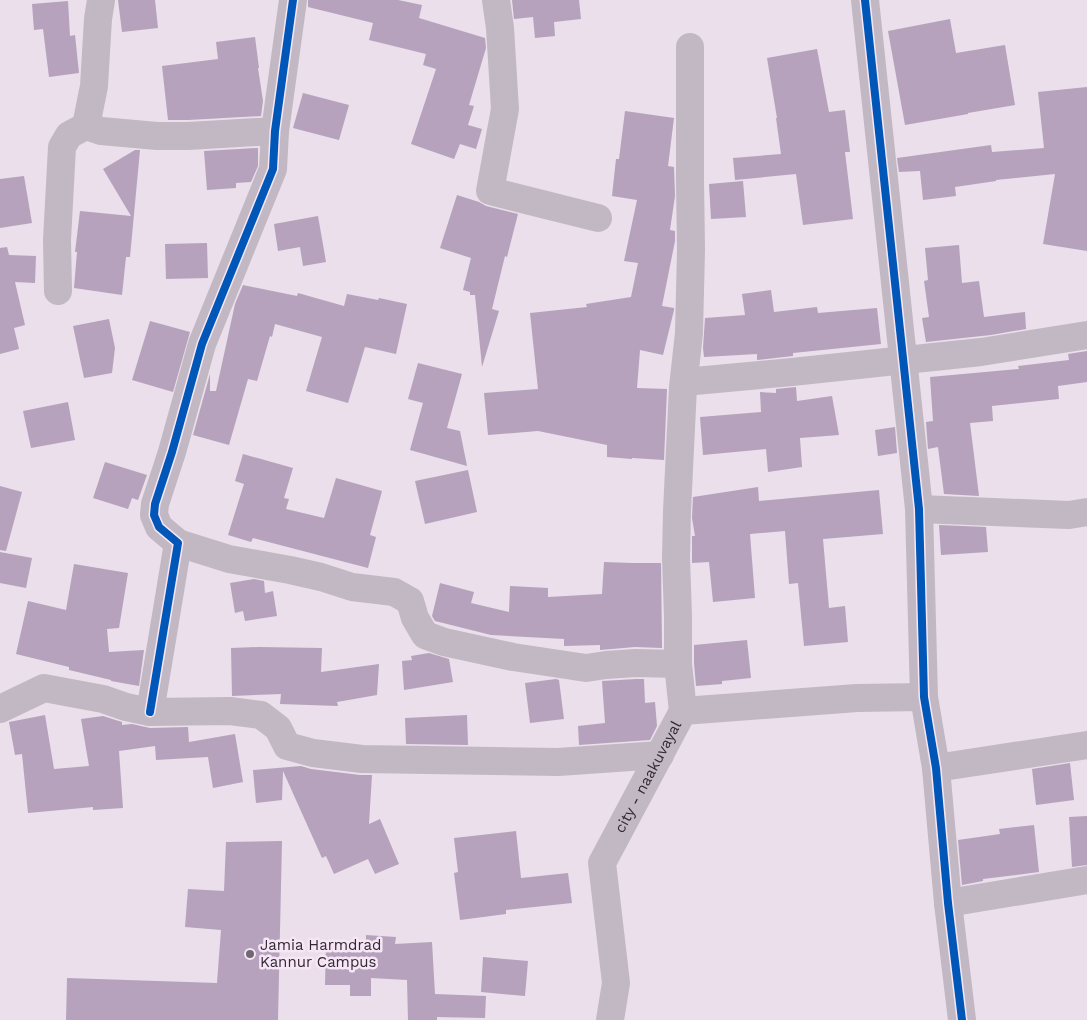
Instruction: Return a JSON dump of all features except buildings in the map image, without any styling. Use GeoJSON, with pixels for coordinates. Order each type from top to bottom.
{"type":"FeatureCollection","features":[{"type":"Feature","properties":{"kind":"street"},"geometry":{"type":"LineString","coordinates":[[86,126],[94,86],[101,0]]}},
{"type":"Feature","properties":{"kind":"street"},"geometry":{"type":"LineString","coordinates":[[293,0],[275,131],[273,168],[202,344],[172,452],[155,504],[154,516],[159,527],[178,543],[229,559],[321,577],[352,587],[394,592],[410,601],[415,618],[425,635],[444,642],[513,657],[586,668],[606,665],[678,664]]}},
{"type":"Feature","properties":{"kind":"street"},"geometry":{"type":"LineString","coordinates":[[496,0],[500,28],[505,109],[490,191],[598,218]]}},
{"type":"Feature","properties":{"kind":"street"},"geometry":{"type":"LineString","coordinates":[[865,0],[919,509],[924,698],[936,768],[948,903],[962,1020]]}},
{"type":"Feature","properties":{"kind":"street"},"geometry":{"type":"LineString","coordinates":[[683,711],[678,664],[676,558],[684,382],[689,333],[691,250],[690,47]]}},
{"type":"Feature","properties":{"kind":"street"},"geometry":{"type":"LineString","coordinates":[[58,291],[56,240],[62,147],[69,135],[86,126],[101,131],[157,136],[275,131]]}},
{"type":"Feature","properties":{"kind":"street"},"geometry":{"type":"LineString","coordinates":[[684,382],[981,352],[1087,335]]}},
{"type":"Feature","properties":{"kind":"street"},"geometry":{"type":"LineString","coordinates":[[919,509],[1069,515],[1087,512]]}},
{"type":"Feature","properties":{"kind":"street"},"geometry":{"type":"LineString","coordinates":[[150,712],[178,543]]}},
{"type":"Feature","properties":{"kind":"street"},"geometry":{"type":"LineString","coordinates":[[0,709],[44,688],[150,712],[230,711],[261,715],[278,728],[287,746],[313,753],[362,759],[558,762],[660,754]]}},
{"type":"Feature","properties":{"kind":"street","name":"city - naakuvayal"},"geometry":{"type":"LineString","coordinates":[[610,1020],[616,983],[602,863],[683,711],[857,698],[924,698]]}},
{"type":"Feature","properties":{"kind":"street"},"geometry":{"type":"LineString","coordinates":[[936,768],[1087,745]]}},
{"type":"Feature","properties":{"kind":"street"},"geometry":{"type":"LineString","coordinates":[[948,903],[1087,880]]}},
{"type":"Feature","properties":{"kind":"cycle path"},"geometry":{"type":"LineString","coordinates":[[150,712],[178,543],[159,527],[154,515],[155,504],[172,452],[202,344],[273,169],[275,131],[293,0]]}},
{"type":"Feature","properties":{"kind":"cycle path"},"geometry":{"type":"LineString","coordinates":[[865,0],[919,509],[924,697],[936,768],[948,903],[962,1020]]}},
{"type":"Feature","properties":{"kind":"place","name":"Jamia Harmdrad Kannur Campus"},"geometry":{"type":"Point","coordinates":[250,954]}}]}
